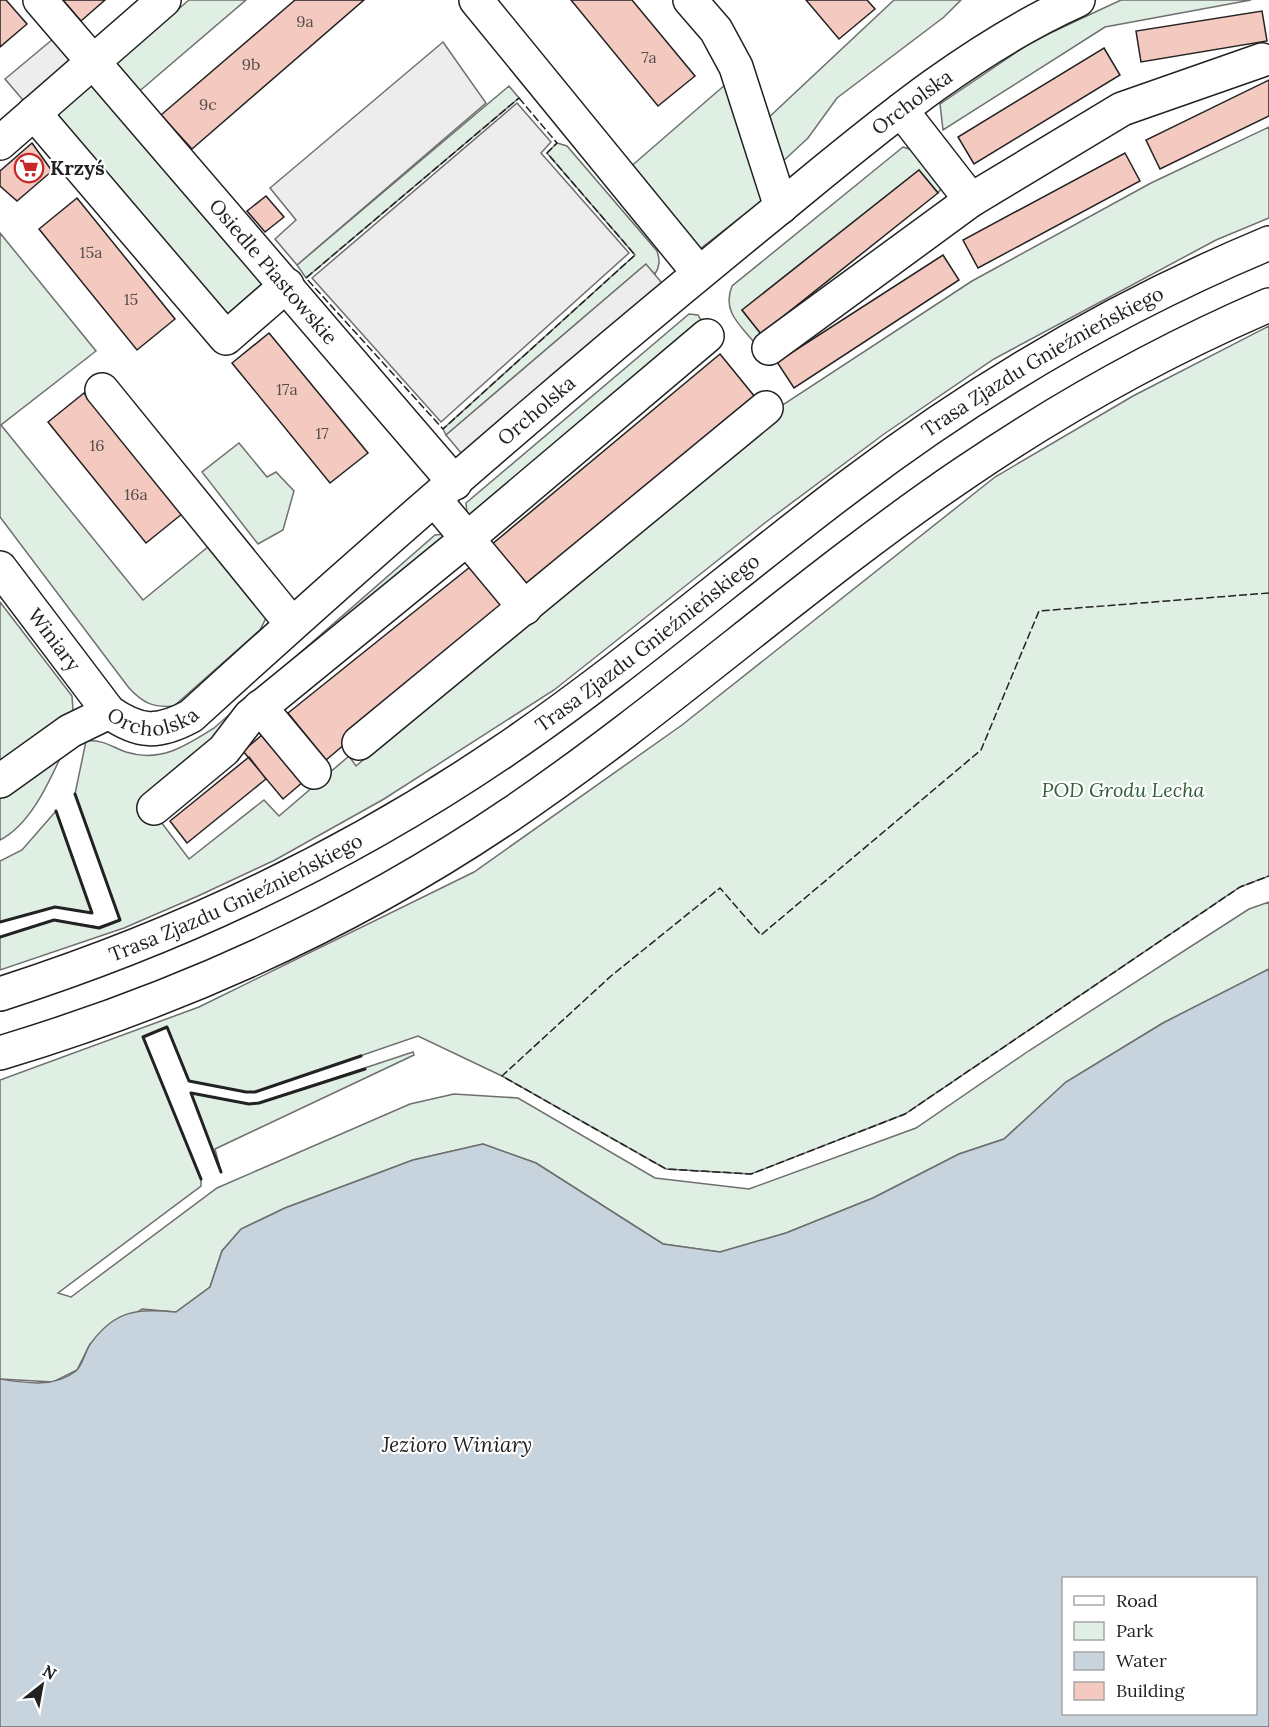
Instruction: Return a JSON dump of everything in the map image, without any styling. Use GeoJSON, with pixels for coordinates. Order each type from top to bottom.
{"type":"FeatureCollection","features":[{"type":"Feature","properties":{"kind":"street","name":"Osiedle Piastowskie"},"geometry":{"type":"LineString","coordinates":[[40,0],[287,285],[445,491],[468,538],[525,608]]}},
{"type":"Feature","properties":{"kind":"street"},"geometry":{"type":"LineString","coordinates":[[0,143],[164,0]]}},
{"type":"Feature","properties":{"kind":"street"},"geometry":{"type":"LineString","coordinates":[[476,0],[699,273]]}},
{"type":"Feature","properties":{"kind":"street"},"geometry":{"type":"LineString","coordinates":[[690,0],[716,30],[736,67],[781,207]]}},
{"type":"Feature","properties":{"kind":"street","name":"Orcholska"},"geometry":{"type":"LineString","coordinates":[[0,781],[70,731],[109,712],[129,726],[153,729],[174,725],[191,716],[292,624],[699,273],[901,110],[993,46],[1078,0]]}},
{"type":"Feature","properties":{"kind":"street"},"geometry":{"type":"LineString","coordinates":[[769,348],[971,200],[1122,110],[1262,60]]}},
{"type":"Feature","properties":{"kind":"street"},"geometry":{"type":"LineString","coordinates":[[901,110],[971,200]]}},
{"type":"Feature","properties":{"kind":"street"},"geometry":{"type":"LineString","coordinates":[[34,113],[226,338],[287,285]]}},
{"type":"Feature","properties":{"kind":"street","name":"Trasa Zjazdu Gnieźnieńskiego"},"geometry":{"type":"LineString","coordinates":[[0,994],[93,963],[178,929],[316,863],[414,808],[548,719],[853,484],[946,417],[1085,332],[1170,288],[1269,243]]}},
{"type":"Feature","properties":{"kind":"street"},"geometry":{"type":"LineString","coordinates":[[0,1053],[148,1002],[248,960],[356,906],[464,845],[581,765],[855,553],[962,475],[1104,386],[1180,346],[1269,304]]}},
{"type":"Feature","properties":{"kind":"street"},"geometry":{"type":"LineString","coordinates":[[154,808],[224,750],[250,716],[260,707],[468,538],[707,336]]}},
{"type":"Feature","properties":{"kind":"street"},"geometry":{"type":"LineString","coordinates":[[102,390],[292,624]]}},
{"type":"Feature","properties":{"kind":"street"},"geometry":{"type":"LineString","coordinates":[[359,743],[766,408]]}},
{"type":"Feature","properties":{"kind":"street","name":"Winiary"},"geometry":{"type":"LineString","coordinates":[[0,568],[109,712]]}},
{"type":"Feature","properties":{"kind":"street"},"geometry":{"type":"LineString","coordinates":[[260,707],[314,772]]}},
{"type":"Feature","properties":{"kind":"green space"},"geometry":{"type":"Polygon","coordinates":[[[189,0],[246,0],[115,112],[263,283],[225,316],[53,118],[189,0]]]}},
{"type":"Feature","properties":{"kind":"green space"},"geometry":{"type":"Polygon","coordinates":[[[894,0],[961,0],[944,17],[837,98],[808,138],[780,164],[766,120],[894,0]]]}},
{"type":"Feature","properties":{"kind":"green space"},"geometry":{"type":"Polygon","coordinates":[[[1121,0],[1251,0],[1105,27],[943,130],[940,104],[1033,41],[1121,0]]]}},
{"type":"Feature","properties":{"kind":"green space"},"geometry":{"type":"Polygon","coordinates":[[[726,84],[762,201],[696,252],[628,169],[726,84]]]}},
{"type":"Feature","properties":{"kind":"green space"},"geometry":{"type":"Polygon","coordinates":[[[509,86],[519,98],[306,278],[297,265],[509,86]]]}},
{"type":"Feature","properties":{"kind":"green space"},"geometry":{"type":"Polygon","coordinates":[[[1269,127],[1269,218],[1216,240],[994,359],[884,434],[766,522],[554,690],[384,799],[275,860],[198,896],[124,928],[0,970],[0,937],[54,920],[99,927],[120,920],[75,794],[86,741],[102,742],[138,755],[150,755],[172,751],[193,741],[214,728],[435,535],[445,534],[453,544],[149,806],[189,859],[264,800],[279,816],[349,756],[356,766],[784,404],[972,281],[1151,183],[1269,127]]]}},
{"type":"Feature","properties":{"kind":"green space"},"geometry":{"type":"Polygon","coordinates":[[[557,143],[567,146],[657,251],[658,268],[655,274],[645,265],[446,435],[443,429],[635,255],[547,153],[557,143]]]}},
{"type":"Feature","properties":{"kind":"green space"},"geometry":{"type":"Polygon","coordinates":[[[903,147],[916,151],[943,186],[938,193],[919,170],[742,310],[761,334],[754,342],[738,323],[731,310],[729,295],[732,286],[903,147]]]}},
{"type":"Feature","properties":{"kind":"green space"},"geometry":{"type":"Polygon","coordinates":[[[0,233],[96,351],[1,425],[143,600],[214,542],[270,610],[260,630],[174,706],[149,703],[129,688],[0,517],[0,233]]]}},
{"type":"Feature","properties":{"kind":"green space"},"geometry":{"type":"Polygon","coordinates":[[[689,314],[698,315],[703,324],[471,518],[467,513],[466,503],[689,314]]]}},
{"type":"Feature","properties":{"kind":"green space","name":"POD Grodu Lecha"},"geometry":{"type":"Polygon","coordinates":[[[1269,326],[1269,876],[1240,887],[905,1114],[751,1174],[666,1169],[502,1076],[418,1036],[255,1092],[246,1092],[189,1081],[167,1027],[143,1037],[201,1179],[201,1186],[58,1293],[71,1297],[217,1188],[410,1104],[454,1094],[518,1098],[655,1178],[749,1189],[916,1128],[1030,1050],[1249,909],[1269,902],[1269,969],[1163,1023],[1066,1082],[1004,1139],[959,1154],[873,1198],[786,1233],[720,1252],[663,1244],[536,1163],[483,1144],[413,1160],[285,1208],[241,1229],[222,1251],[210,1287],[176,1312],[142,1309],[90,1344],[77,1370],[53,1382],[0,1379],[0,1080],[199,1007],[474,872],[682,725],[995,477],[1133,396],[1269,326]]]}},
{"type":"Feature","properties":{"kind":"green space"},"geometry":{"type":"Polygon","coordinates":[[[239,443],[267,477],[276,472],[294,491],[283,530],[258,544],[202,472],[239,443]]]}},
{"type":"Feature","properties":{"kind":"green space"},"geometry":{"type":"Polygon","coordinates":[[[0,602],[72,696],[73,710],[58,728],[0,767],[0,602]]]}},
{"type":"Feature","properties":{"kind":"green space"},"geometry":{"type":"Polygon","coordinates":[[[63,752],[30,813],[11,833],[0,840],[0,794],[63,752]]]}},
{"type":"Feature","properties":{"kind":"green space"},"geometry":{"type":"Polygon","coordinates":[[[56,811],[92,913],[55,907],[0,922],[0,861],[22,850],[56,811]]]}},
{"type":"Feature","properties":{"kind":"green space"},"geometry":{"type":"Polygon","coordinates":[[[413,1052],[414,1055],[215,1149],[221,1172],[191,1093],[249,1104],[259,1103],[413,1052]]]}},
{"type":"Feature","properties":{"kind":"shaded area"},"geometry":{"type":"Polygon","coordinates":[[[65,29],[93,62],[34,113],[5,79],[65,29]]]}},
{"type":"Feature","properties":{"kind":"shaded area"},"geometry":{"type":"Polygon","coordinates":[[[443,42],[486,103],[297,265],[275,239],[296,220],[270,188],[443,42]]]}},
{"type":"Feature","properties":{"kind":"shaded area"},"geometry":{"type":"Polygon","coordinates":[[[517,103],[551,142],[541,153],[629,253],[441,422],[312,278],[517,103]]]}},
{"type":"Feature","properties":{"kind":"shaded area"},"geometry":{"type":"Polygon","coordinates":[[[646,264],[672,295],[473,467],[446,435],[646,264]]]}},
{"type":"Feature","properties":{"kind":"water","name":"Jezioro Winiary"},"geometry":{"type":"Polygon","coordinates":[[[1269,969],[1269,1727],[0,1727],[0,1379],[29,1383],[59,1380],[76,1371],[91,1343],[109,1323],[119,1317],[150,1311],[176,1312],[210,1287],[222,1251],[241,1229],[285,1208],[413,1160],[483,1144],[536,1163],[663,1244],[720,1252],[786,1233],[873,1198],[959,1154],[1004,1139],[1066,1082],[1163,1023],[1269,969]]]}},
{"type":"Feature","properties":{"kind":"building"},"geometry":{"type":"Polygon","coordinates":[[[0,0],[6,0],[27,24],[0,47],[0,0]]]}},
{"type":"Feature","properties":{"kind":"building"},"geometry":{"type":"Polygon","coordinates":[[[63,0],[105,0],[81,21],[63,0]]]}},
{"type":"Feature","properties":{"kind":"building"},"geometry":{"type":"Polygon","coordinates":[[[295,0],[364,0],[192,149],[161,115],[295,0]]]}},
{"type":"Feature","properties":{"kind":"building"},"geometry":{"type":"Polygon","coordinates":[[[571,0],[632,0],[695,76],[658,106],[571,0]]]}},
{"type":"Feature","properties":{"kind":"building"},"geometry":{"type":"Polygon","coordinates":[[[806,0],[867,0],[875,9],[839,39],[806,0]]]}},
{"type":"Feature","properties":{"kind":"building"},"geometry":{"type":"Polygon","coordinates":[[[1262,11],[1267,41],[1141,62],[1136,31],[1262,11]]]}},
{"type":"Feature","properties":{"kind":"building"},"geometry":{"type":"Polygon","coordinates":[[[1104,48],[1120,75],[974,164],[958,137],[1104,48]]]}},
{"type":"Feature","properties":{"kind":"building"},"geometry":{"type":"Polygon","coordinates":[[[1269,80],[1269,116],[1160,169],[1146,140],[1269,80]]]}},
{"type":"Feature","properties":{"kind":"building"},"geometry":{"type":"Polygon","coordinates":[[[32,143],[52,171],[17,201],[0,186],[0,171],[32,143]]]}},
{"type":"Feature","properties":{"kind":"building"},"geometry":{"type":"Polygon","coordinates":[[[1125,153],[1140,181],[978,268],[963,240],[1125,153]]]}},
{"type":"Feature","properties":{"kind":"building"},"geometry":{"type":"Polygon","coordinates":[[[919,170],[938,193],[761,334],[742,310],[919,170]]]}},
{"type":"Feature","properties":{"kind":"building"},"geometry":{"type":"Polygon","coordinates":[[[266,196],[284,217],[265,232],[247,211],[266,196]]]}},
{"type":"Feature","properties":{"kind":"building"},"geometry":{"type":"Polygon","coordinates":[[[77,198],[175,319],[137,350],[39,229],[77,198]]]}},
{"type":"Feature","properties":{"kind":"building"},"geometry":{"type":"Polygon","coordinates":[[[943,255],[959,280],[794,388],[777,362],[943,255]]]}},
{"type":"Feature","properties":{"kind":"building"},"geometry":{"type":"Polygon","coordinates":[[[269,333],[368,453],[330,483],[232,363],[269,333]]]}},
{"type":"Feature","properties":{"kind":"building"},"geometry":{"type":"Polygon","coordinates":[[[720,354],[755,397],[527,587],[491,545],[720,354]]]}},
{"type":"Feature","properties":{"kind":"building"},"geometry":{"type":"Polygon","coordinates":[[[84,393],[182,514],[146,543],[48,422],[84,393]]]}},
{"type":"Feature","properties":{"kind":"building"},"geometry":{"type":"Polygon","coordinates":[[[470,567],[505,609],[326,760],[288,713],[470,567]]]}},
{"type":"Feature","properties":{"kind":"building"},"geometry":{"type":"Polygon","coordinates":[[[263,734],[303,782],[283,799],[243,751],[263,734]]]}},
{"type":"Feature","properties":{"kind":"building"},"geometry":{"type":"Polygon","coordinates":[[[249,757],[266,779],[187,843],[170,821],[249,757]]]}},
{"type":"Feature","properties":{"kind":"fence"},"geometry":{"type":"LineString","coordinates":[[519,98],[557,143],[547,153],[635,255],[443,429],[306,278],[519,98]]}},
{"type":"Feature","properties":{"kind":"fence"},"geometry":{"type":"LineString","coordinates":[[1269,593],[1039,611],[981,750],[761,935],[720,888],[611,976],[502,1076],[666,1169],[751,1174],[905,1114],[1240,887],[1269,876]]}},
{"type":"Feature","properties":{"kind":"wall"},"geometry":{"type":"LineString","coordinates":[[0,937],[54,920],[99,928],[120,920],[75,794]]}},
{"type":"Feature","properties":{"kind":"wall"},"geometry":{"type":"LineString","coordinates":[[0,922],[55,907],[92,913],[56,811]]}},
{"type":"Feature","properties":{"kind":"wall"},"geometry":{"type":"LineString","coordinates":[[201,1179],[143,1037],[167,1027],[189,1081],[246,1092],[255,1092],[361,1056]]}},
{"type":"Feature","properties":{"kind":"wall"},"geometry":{"type":"LineString","coordinates":[[221,1172],[191,1093],[249,1104],[259,1103],[365,1069]]}},
{"type":"Feature","properties":{"kind":"place","name":"Krzyś"},"geometry":{"type":"Point","coordinates":[29,168]}}]}
